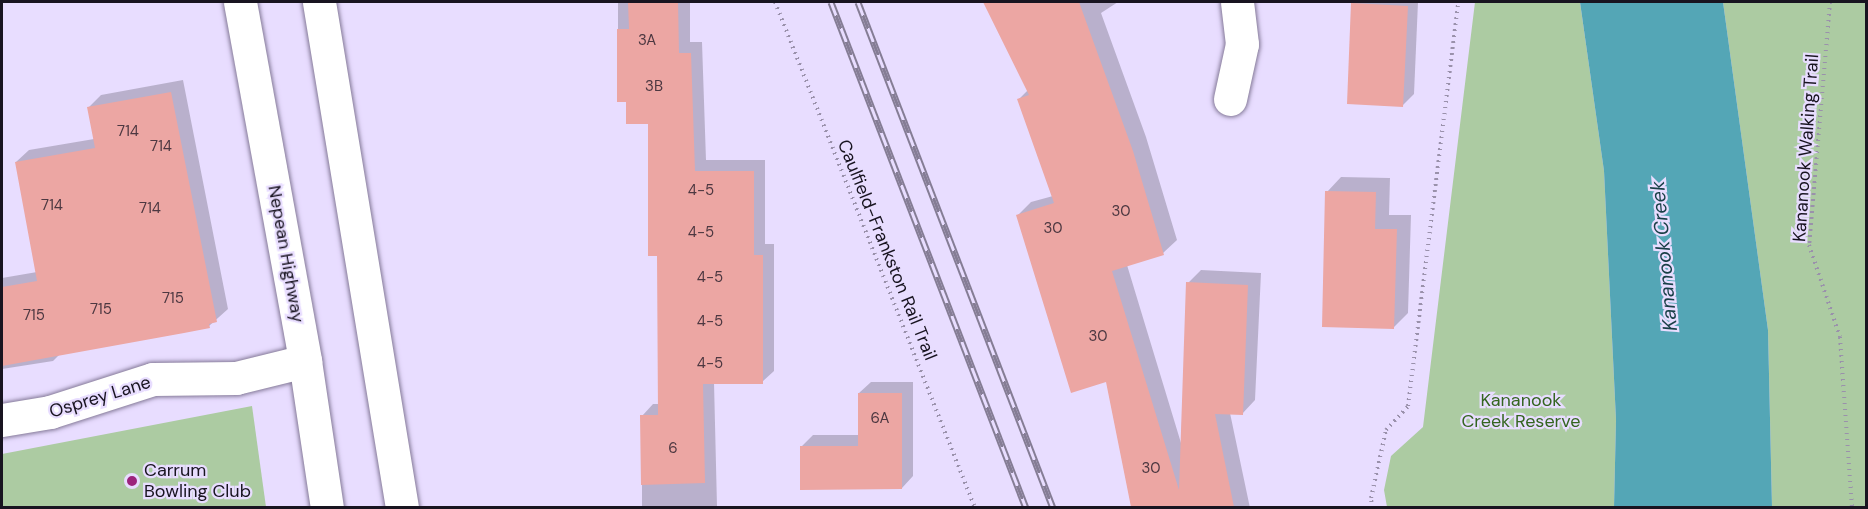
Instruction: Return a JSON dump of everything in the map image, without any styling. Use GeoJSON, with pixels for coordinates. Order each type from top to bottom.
{"type":"FeatureCollection","features":[{"type":"Feature","properties":{"kind":"main road","name":"Nepean Highway"},"geometry":{"type":"LineString","coordinates":[[240,2],[305,361],[327,507]]}},
{"type":"Feature","properties":{"kind":"main road"},"geometry":{"type":"LineString","coordinates":[[319,2],[402,507]]}},
{"type":"Feature","properties":{"kind":"main road"},"geometry":{"type":"LineString","coordinates":[[1230,99],[1242,44],[1237,2]]}},
{"type":"Feature","properties":{"kind":"main road","name":"Osprey Lane"},"geometry":{"type":"LineString","coordinates":[[2,420],[50,412],[153,379],[236,378],[305,361]]}},
{"type":"Feature","properties":{"kind":"path","name":"Caulfield-Frankston Rail Trail"},"geometry":{"type":"LineString","coordinates":[[775,2],[975,507]]}},
{"type":"Feature","properties":{"kind":"path"},"geometry":{"type":"LineString","coordinates":[[1372,507],[1386,430],[1408,406],[1458,2]]}},
{"type":"Feature","properties":{"kind":"path","name":"Kananook Walking Trail"},"geometry":{"type":"LineString","coordinates":[[1830,2],[1809,245],[1840,337],[1852,507]]}},
{"type":"Feature","properties":{"kind":"green space","name":"Kananook Creek Reserve"},"geometry":{"type":"Polygon","coordinates":[[[1475,2],[1580,2],[1604,171],[1616,420],[1614,507],[1387,507],[1384,490],[1391,456],[1423,427],[1475,2]]]}},
{"type":"Feature","properties":{"kind":"green space"},"geometry":{"type":"Polygon","coordinates":[[[1723,2],[1866,2],[1866,507],[1772,507],[1768,330],[1723,2]]]}},
{"type":"Feature","properties":{"kind":"green space","name":"Carrum Bowling Club"},"geometry":{"type":"Polygon","coordinates":[[[252,406],[266,507],[2,507],[2,454],[252,406]]]}},
{"type":"Feature","properties":{"kind":"water","name":"Kananook Creek"},"geometry":{"type":"Polygon","coordinates":[[[1580,2],[1723,2],[1768,330],[1772,507],[1614,507],[1616,420],[1604,171],[1580,2]]]}},
{"type":"Feature","properties":{"kind":"building"},"geometry":{"type":"Polygon","coordinates":[[[628,2],[678,2],[679,53],[691,53],[695,171],[754,171],[754,255],[763,255],[763,384],[703,384],[705,483],[641,485],[640,415],[658,415],[657,256],[648,256],[648,124],[626,124],[626,102],[617,102],[617,29],[629,29],[628,2]]]}},
{"type":"Feature","properties":{"kind":"building"},"geometry":{"type":"Polygon","coordinates":[[[983,2],[1079,2],[1133,151],[1164,255],[1112,271],[1179,490],[1186,282],[1248,285],[1243,415],[1215,414],[1234,507],[1131,507],[1106,382],[1071,393],[1016,215],[1054,203],[1017,99],[1029,95],[983,2]]]}},
{"type":"Feature","properties":{"kind":"building"},"geometry":{"type":"Polygon","coordinates":[[[1351,3],[1408,6],[1403,107],[1347,104],[1351,3]]]}},
{"type":"Feature","properties":{"kind":"building"},"geometry":{"type":"Polygon","coordinates":[[[171,92],[217,322],[209,324],[210,328],[2,366],[2,287],[37,281],[15,162],[95,148],[87,107],[171,92]]]}},
{"type":"Feature","properties":{"kind":"building"},"geometry":{"type":"Polygon","coordinates":[[[1325,191],[1376,192],[1375,229],[1397,229],[1394,329],[1322,327],[1325,191]]]}},
{"type":"Feature","properties":{"kind":"building"},"geometry":{"type":"Polygon","coordinates":[[[858,393],[902,393],[902,489],[800,490],[800,446],[858,446],[858,393]]]}},
{"type":"Feature","properties":{"kind":"railway"},"geometry":{"type":"LineString","coordinates":[[831,2],[1026,508]]}},
{"type":"Feature","properties":{"kind":"railway"},"geometry":{"type":"LineString","coordinates":[[858,2],[1053,508]]}},
{"type":"Feature","properties":{"kind":"place","name":"Carrum Bowling Club"},"geometry":{"type":"Point","coordinates":[132,481]}}]}
